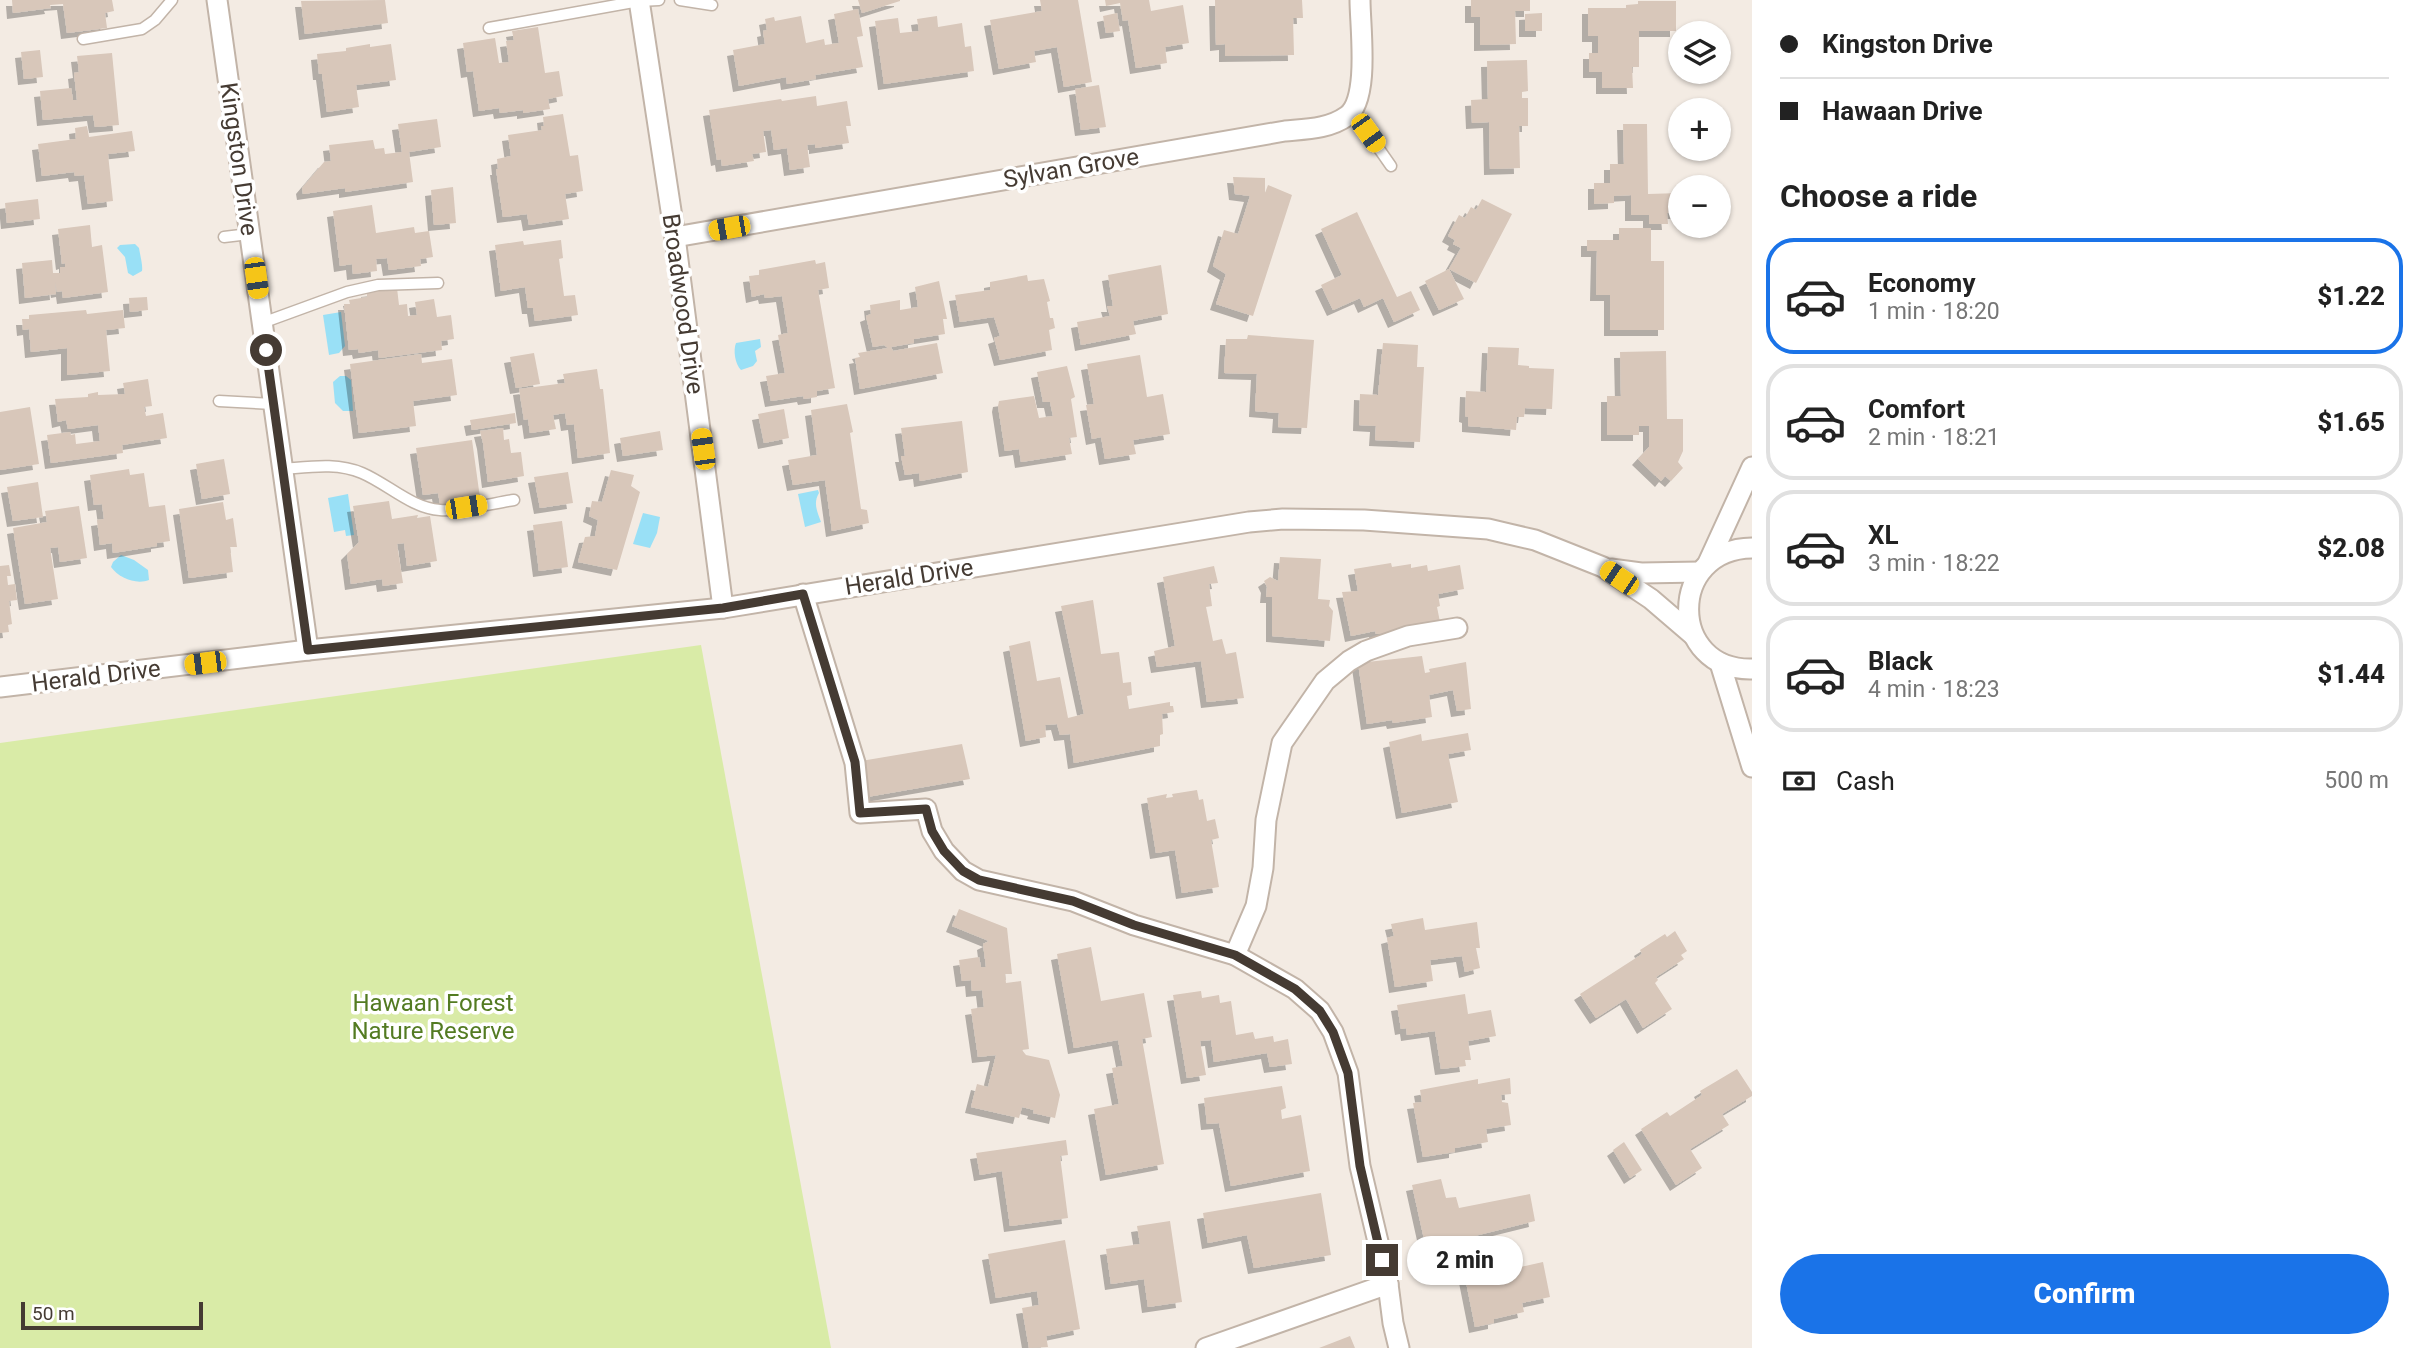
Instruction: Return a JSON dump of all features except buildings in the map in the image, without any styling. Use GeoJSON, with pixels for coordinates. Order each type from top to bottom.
{"type":"FeatureCollection","features":[{"type":"Feature","properties":{"kind":"street","name":"Kingston Drive"},"geometry":{"type":"LineString","coordinates":[[217,0],[308,650]]}},
{"type":"Feature","properties":{"kind":"street"},"geometry":{"type":"LineString","coordinates":[[1350,114],[1356,106],[1362,86],[1360,0]]}},
{"type":"Feature","properties":{"kind":"street","name":"Broadwood Drive"},"geometry":{"type":"LineString","coordinates":[[639,1],[675,237],[723,608]]}},
{"type":"Feature","properties":{"kind":"street","name":"Sylvan Grove"},"geometry":{"type":"LineString","coordinates":[[675,237],[1285,131],[1321,128],[1350,114]]}},
{"type":"Feature","properties":{"kind":"street"},"geometry":{"type":"LineString","coordinates":[[1693,635],[1688,619],[1688,601],[1693,584],[1704,568],[1752,467]]}},
{"type":"Feature","properties":{"kind":"street","name":"Herald Drive"},"geometry":{"type":"LineString","coordinates":[[0,687],[308,650],[723,608],[1249,522],[1283,519],[1364,520],[1488,529],[1535,540],[1603,567],[1651,599],[1693,635],[1704,651],[1720,663]]}},
{"type":"Feature","properties":{"kind":"street"},"geometry":{"type":"LineString","coordinates":[[1704,568],[1722,554],[1752,548]]}},
{"type":"Feature","properties":{"kind":"street","name":"Herald Drive"},"geometry":{"type":"LineString","coordinates":[[1603,567],[1640,573],[1704,568]]}},
{"type":"Feature","properties":{"kind":"street"},"geometry":{"type":"LineString","coordinates":[[803,594],[855,762],[860,813],[926,809],[932,831],[944,851],[963,871],[979,880],[1073,901],[1134,925],[1235,955],[1295,989],[1320,1011],[1333,1032],[1348,1073],[1360,1166],[1388,1284],[1399,1348]]}},
{"type":"Feature","properties":{"kind":"street"},"geometry":{"type":"LineString","coordinates":[[1235,955],[1256,906],[1263,869],[1266,820],[1282,743],[1325,681],[1349,661],[1366,651],[1408,636],[1457,628]]}},
{"type":"Feature","properties":{"kind":"street"},"geometry":{"type":"LineString","coordinates":[[1720,663],[1739,669],[1752,669]]}},
{"type":"Feature","properties":{"kind":"street"},"geometry":{"type":"LineString","coordinates":[[1720,663],[1752,767]]}},
{"type":"Feature","properties":{"kind":"street"},"geometry":{"type":"LineString","coordinates":[[1206,1348],[1388,1284]]}},
{"type":"Feature","properties":{"kind":"lane"},"geometry":{"type":"LineString","coordinates":[[83,38],[142,29],[155,20],[172,0]]}},
{"type":"Feature","properties":{"kind":"lane"},"geometry":{"type":"LineString","coordinates":[[489,28],[639,1],[659,0]]}},
{"type":"Feature","properties":{"kind":"lane"},"geometry":{"type":"LineString","coordinates":[[680,0],[712,5]]}},
{"type":"Feature","properties":{"kind":"lane"},"geometry":{"type":"LineString","coordinates":[[1350,114],[1368,133],[1391,166]]}},
{"type":"Feature","properties":{"kind":"lane"},"geometry":{"type":"LineString","coordinates":[[224,237],[249,234]]}},
{"type":"Feature","properties":{"kind":"lane"},"geometry":{"type":"LineString","coordinates":[[262,323],[347,292],[378,285],[438,284]]}},
{"type":"Feature","properties":{"kind":"lane"},"geometry":{"type":"LineString","coordinates":[[219,401],[273,404]]}},
{"type":"Feature","properties":{"kind":"lane"},"geometry":{"type":"LineString","coordinates":[[282,469],[328,466],[346,468],[362,473],[421,506],[442,511],[514,500]]}},
{"type":"Feature","properties":{"kind":"green space","name":"Hawaan Forest Nature Reserve"},"geometry":{"type":"Polygon","coordinates":[[[701,645],[831,1348],[0,1348],[0,743],[701,645]]]}},
{"type":"Feature","properties":{"kind":"water"},"geometry":{"type":"Polygon","coordinates":[[[135,244],[139,248],[142,271],[133,276],[128,273],[125,257],[117,248],[120,245],[135,244]]]}},
{"type":"Feature","properties":{"kind":"water"},"geometry":{"type":"Polygon","coordinates":[[[341,312],[345,346],[339,353],[329,355],[323,315],[341,312]]]}},
{"type":"Feature","properties":{"kind":"water"},"geometry":{"type":"Polygon","coordinates":[[[760,339],[761,347],[755,351],[757,361],[753,366],[741,370],[735,357],[736,343],[760,339]]]}},
{"type":"Feature","properties":{"kind":"water"},"geometry":{"type":"Polygon","coordinates":[[[340,376],[351,380],[353,411],[343,411],[335,403],[333,382],[340,376]]]}},
{"type":"Feature","properties":{"kind":"water"},"geometry":{"type":"Polygon","coordinates":[[[818,490],[816,507],[821,522],[805,527],[798,494],[818,490]]]}},
{"type":"Feature","properties":{"kind":"water"},"geometry":{"type":"Polygon","coordinates":[[[348,494],[354,535],[346,536],[345,530],[334,532],[328,498],[348,494]]]}},
{"type":"Feature","properties":{"kind":"water"},"geometry":{"type":"Polygon","coordinates":[[[643,513],[660,517],[650,548],[633,544],[643,513]]]}},
{"type":"Feature","properties":{"kind":"water"},"geometry":{"type":"Polygon","coordinates":[[[121,555],[148,570],[149,580],[133,581],[114,571],[111,567],[113,562],[121,555]]]}},
{"type":"Feature","properties":{"kind":"route"},"geometry":{"type":"LineString","coordinates":[[266,350],[308,650],[723,608],[803,594],[855,762],[860,813],[926,809],[932,831],[944,851],[963,871],[979,880],[1073,901],[1134,925],[1235,955],[1295,989],[1320,1011],[1333,1032],[1348,1073],[1360,1166],[1382,1260]]}}]}
